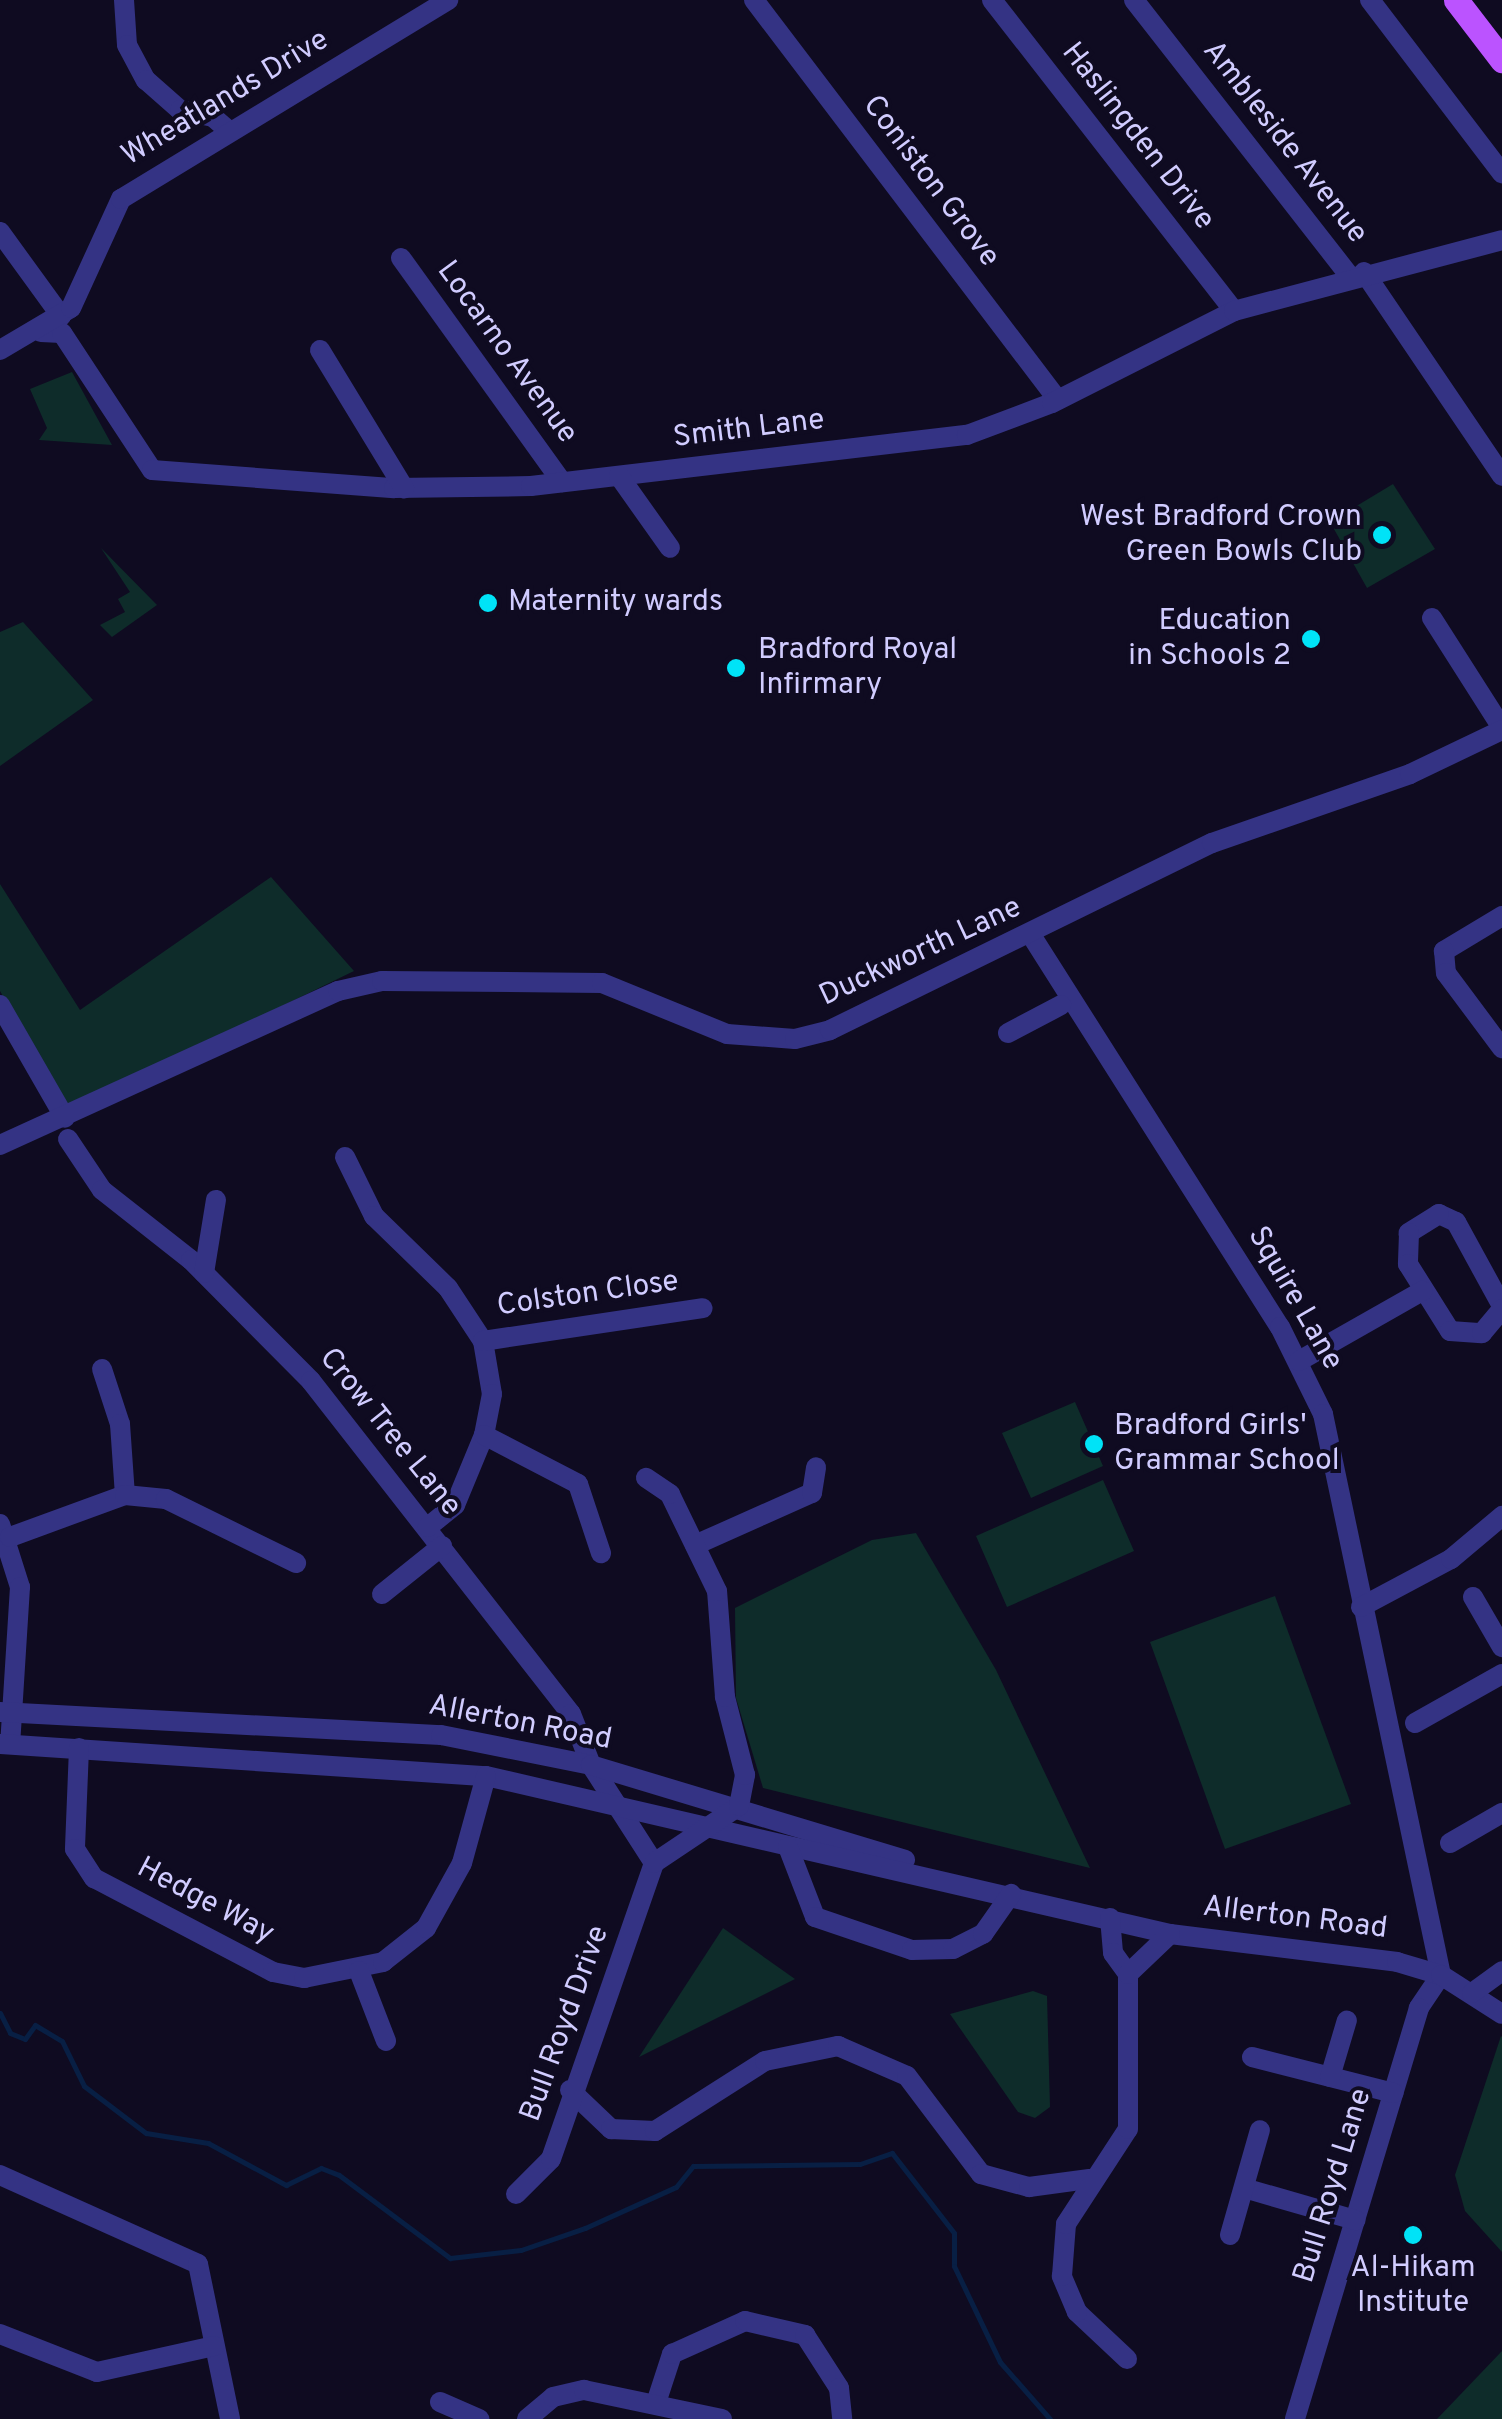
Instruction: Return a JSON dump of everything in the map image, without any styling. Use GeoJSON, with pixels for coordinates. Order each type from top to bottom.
{"type":"FeatureCollection","features":[{"type":"Feature","properties":{"kind":"main road"},"geometry":{"type":"LineString","coordinates":[[1456,0],[1492,29],[1502,60]]}},
{"type":"Feature","properties":{"kind":"street"},"geometry":{"type":"LineString","coordinates":[[124,0],[127,45],[146,80],[180,110],[213,117],[228,131]]}},
{"type":"Feature","properties":{"kind":"street","name":"Wheatlands Drive"},"geometry":{"type":"LineString","coordinates":[[0,350],[40,332],[61,316],[121,199],[448,0]]}},
{"type":"Feature","properties":{"kind":"street","name":"Coniston Grove"},"geometry":{"type":"LineString","coordinates":[[754,0],[1058,400]]}},
{"type":"Feature","properties":{"kind":"street","name":"Haslingden Drive"},"geometry":{"type":"LineString","coordinates":[[992,0],[1234,311]]}},
{"type":"Feature","properties":{"kind":"street","name":"Ambleside Avenue"},"geometry":{"type":"LineString","coordinates":[[1134,0],[1357,274],[1502,476]]}},
{"type":"Feature","properties":{"kind":"street"},"geometry":{"type":"LineString","coordinates":[[1370,0],[1502,174]]}},
{"type":"Feature","properties":{"kind":"street"},"geometry":{"type":"LineString","coordinates":[[0,232],[61,316]]}},
{"type":"Feature","properties":{"kind":"street","name":"Smith Lane"},"geometry":{"type":"LineString","coordinates":[[40,332],[62,333],[152,470],[404,488],[562,482],[966,434],[1058,400],[1234,311],[1357,274],[1499,247]]}},
{"type":"Feature","properties":{"kind":"street","name":"Locarno Avenue"},"geometry":{"type":"LineString","coordinates":[[400,258],[562,482]]}},
{"type":"Feature","properties":{"kind":"street"},"geometry":{"type":"LineString","coordinates":[[320,350],[404,488]]}},
{"type":"Feature","properties":{"kind":"street"},"geometry":{"type":"LineString","coordinates":[[619,476],[670,548]]}},
{"type":"Feature","properties":{"kind":"street"},"geometry":{"type":"LineString","coordinates":[[1432,618],[1502,729]]}},
{"type":"Feature","properties":{"kind":"street","name":"Duckworth Lane"},"geometry":{"type":"LineString","coordinates":[[0,1144],[67,1128],[338,990],[382,981],[602,983],[727,1034],[795,1039],[871,1014],[1212,843],[1410,774],[1502,729]]}},
{"type":"Feature","properties":{"kind":"street"},"geometry":{"type":"LineString","coordinates":[[1502,916],[1444,951],[1446,973],[1502,1048]]}},
{"type":"Feature","properties":{"kind":"street","name":"Squire Lane"},"geometry":{"type":"LineString","coordinates":[[1031,935],[1299,1361],[1323,1414],[1441,1975]]}},
{"type":"Feature","properties":{"kind":"street","name":"Crow Tree Lane"},"geometry":{"type":"LineString","coordinates":[[0,1005],[102,1190],[204,1273],[312,1380],[571,1714],[591,1765],[617,1806]]}},
{"type":"Feature","properties":{"kind":"street"},"geometry":{"type":"LineString","coordinates":[[1008,1033],[1061,1005]]}},
{"type":"Feature","properties":{"kind":"street"},"geometry":{"type":"LineString","coordinates":[[345,1158],[374,1216],[448,1288],[483,1341],[492,1394],[484,1435],[455,1506],[428,1526]]}},
{"type":"Feature","properties":{"kind":"street"},"geometry":{"type":"LineString","coordinates":[[204,1273],[216,1200]]}},
{"type":"Feature","properties":{"kind":"street"},"geometry":{"type":"LineString","coordinates":[[1439,1214],[1456,1222],[1502,1308],[1482,1333],[1463,1338],[1422,1292],[1404,1249],[1409,1233],[1439,1214]]}},
{"type":"Feature","properties":{"kind":"street"},"geometry":{"type":"LineString","coordinates":[[1299,1361],[1422,1292]]}},
{"type":"Feature","properties":{"kind":"street","name":"Colston Close"},"geometry":{"type":"LineString","coordinates":[[483,1341],[702,1308]]}},
{"type":"Feature","properties":{"kind":"street"},"geometry":{"type":"LineString","coordinates":[[102,1369],[120,1424],[125,1495]]}},
{"type":"Feature","properties":{"kind":"street"},"geometry":{"type":"LineString","coordinates":[[484,1435],[578,1484],[602,1553]]}},
{"type":"Feature","properties":{"kind":"street"},"geometry":{"type":"LineString","coordinates":[[695,1545],[821,1495],[816,1467]]}},
{"type":"Feature","properties":{"kind":"street"},"geometry":{"type":"LineString","coordinates":[[617,1806],[654,1863],[713,1829],[739,1806],[745,1776],[725,1697],[724,1614],[670,1494],[646,1478]]}},
{"type":"Feature","properties":{"kind":"street"},"geometry":{"type":"LineString","coordinates":[[670,1494],[687,1480]]}},
{"type":"Feature","properties":{"kind":"street"},"geometry":{"type":"LineString","coordinates":[[5,1744],[20,1588],[5,1530],[125,1495],[166,1499],[296,1563]]}},
{"type":"Feature","properties":{"kind":"street"},"geometry":{"type":"LineString","coordinates":[[1361,1607],[1451,1559],[1502,1516]]}},
{"type":"Feature","properties":{"kind":"street"},"geometry":{"type":"LineString","coordinates":[[382,1594],[442,1546]]}},
{"type":"Feature","properties":{"kind":"street"},"geometry":{"type":"LineString","coordinates":[[1473,1597],[1502,1647]]}},
{"type":"Feature","properties":{"kind":"street"},"geometry":{"type":"LineString","coordinates":[[1414,1723],[1502,1674]]}},
{"type":"Feature","properties":{"kind":"street","name":"Allerton Road"},"geometry":{"type":"LineString","coordinates":[[6,1712],[441,1735],[591,1765],[739,1806],[1012,1894]]}},
{"type":"Feature","properties":{"kind":"street","name":"Allerton Road"},"geometry":{"type":"LineString","coordinates":[[5,1744],[486,1776],[788,1848],[1012,1894],[1170,1934],[1441,1975],[1502,2014]]}},
{"type":"Feature","properties":{"kind":"street","name":"Hedge Way"},"geometry":{"type":"LineString","coordinates":[[78,1748],[75,1848],[94,1878],[274,1972],[359,1972],[407,1948],[442,1906],[486,1776]]}},
{"type":"Feature","properties":{"kind":"street"},"geometry":{"type":"LineString","coordinates":[[1450,1843],[1502,1813]]}},
{"type":"Feature","properties":{"kind":"street"},"geometry":{"type":"LineString","coordinates":[[788,1848],[815,1917],[912,1950],[953,1949],[983,1934],[1012,1894]]}},
{"type":"Feature","properties":{"kind":"street","name":"Bull Royd Drive"},"geometry":{"type":"LineString","coordinates":[[516,2194],[550,2159],[570,2090],[654,1863]]}},
{"type":"Feature","properties":{"kind":"street"},"geometry":{"type":"LineString","coordinates":[[1110,1918],[1113,1953],[1128,1974],[1128,2129],[1089,2179],[1066,2224],[1062,2276],[1076,2312],[1127,2359]]}},
{"type":"Feature","properties":{"kind":"street"},"geometry":{"type":"LineString","coordinates":[[1128,1974],[1170,1934]]}},
{"type":"Feature","properties":{"kind":"street"},"geometry":{"type":"LineString","coordinates":[[1472,1993],[1502,1971]]}},
{"type":"Feature","properties":{"kind":"street"},"geometry":{"type":"LineString","coordinates":[[359,1972],[386,2041]]}},
{"type":"Feature","properties":{"kind":"street","name":"Bull Royd Lane"},"geometry":{"type":"LineString","coordinates":[[1295,2419],[1419,2008],[1441,1975]]}},
{"type":"Feature","properties":{"kind":"street"},"geometry":{"type":"LineString","coordinates":[[1330,2077],[1346,2020]]}},
{"type":"Feature","properties":{"kind":"street"},"geometry":{"type":"LineString","coordinates":[[570,2090],[611,2129],[655,2131],[766,2061],[838,2046],[907,2076],[982,2174],[1029,2188],[1089,2179]]}},
{"type":"Feature","properties":{"kind":"street"},"geometry":{"type":"LineString","coordinates":[[1252,2057],[1394,2093]]}},
{"type":"Feature","properties":{"kind":"street"},"geometry":{"type":"LineString","coordinates":[[1230,2235],[1260,2130]]}},
{"type":"Feature","properties":{"kind":"street"},"geometry":{"type":"LineString","coordinates":[[0,2175],[198,2264],[230,2419]]}},
{"type":"Feature","properties":{"kind":"street"},"geometry":{"type":"LineString","coordinates":[[1244,2188],[1355,2220]]}},
{"type":"Feature","properties":{"kind":"street"},"geometry":{"type":"LineString","coordinates":[[656,2403],[672,2354],[745,2321],[805,2336],[839,2388],[842,2419]]}},
{"type":"Feature","properties":{"kind":"street"},"geometry":{"type":"LineString","coordinates":[[0,2334],[97,2372],[214,2346]]}},
{"type":"Feature","properties":{"kind":"street"},"geometry":{"type":"LineString","coordinates":[[526,2419],[553,2397],[584,2390],[722,2419]]}},
{"type":"Feature","properties":{"kind":"street"},"geometry":{"type":"LineString","coordinates":[[440,2402],[479,2419]]}},
{"type":"Feature","properties":{"kind":"green space"},"geometry":{"type":"Polygon","coordinates":[[[72,372],[112,445],[39,440],[47,428],[30,389],[72,372]]]}},
{"type":"Feature","properties":{"kind":"green space","name":"West Bradford Crown Green Bowls Club"},"geometry":{"type":"Polygon","coordinates":[[[1393,484],[1435,549],[1367,588],[1330,522],[1393,484]]]}},
{"type":"Feature","properties":{"kind":"green space"},"geometry":{"type":"Polygon","coordinates":[[[101,548],[157,605],[112,637],[100,625],[125,612],[118,599],[130,592],[101,548]]]}},
{"type":"Feature","properties":{"kind":"green space"},"geometry":{"type":"Polygon","coordinates":[[[23,622],[93,700],[0,766],[0,632],[23,622]]]}},
{"type":"Feature","properties":{"kind":"green space"},"geometry":{"type":"Polygon","coordinates":[[[271,877],[354,971],[68,1110],[0,991],[0,884],[80,1010],[271,877]]]}},
{"type":"Feature","properties":{"kind":"green space"},"geometry":{"type":"Polygon","coordinates":[[[1075,1402],[1103,1466],[1031,1498],[1002,1433],[1075,1402]]]}},
{"type":"Feature","properties":{"kind":"green space"},"geometry":{"type":"Polygon","coordinates":[[[1103,1480],[1134,1551],[1007,1607],[976,1536],[1103,1480]]]}},
{"type":"Feature","properties":{"kind":"green space"},"geometry":{"type":"Polygon","coordinates":[[[916,1533],[996,1670],[1090,1868],[763,1788],[736,1698],[735,1608],[872,1540],[916,1533]]]}},
{"type":"Feature","properties":{"kind":"green space"},"geometry":{"type":"Polygon","coordinates":[[[1275,1596],[1351,1804],[1225,1849],[1150,1642],[1275,1596]]]}},
{"type":"Feature","properties":{"kind":"green space"},"geometry":{"type":"Polygon","coordinates":[[[723,1928],[795,1979],[639,2057],[723,1928]]]}},
{"type":"Feature","properties":{"kind":"green space"},"geometry":{"type":"Polygon","coordinates":[[[1033,1991],[1047,1996],[1050,2107],[1035,2118],[1018,2112],[950,2014],[1033,1991]]]}},
{"type":"Feature","properties":{"kind":"green space"},"geometry":{"type":"Polygon","coordinates":[[[1501,2036],[1502,2252],[1465,2211],[1455,2175],[1501,2036]]]}},
{"type":"Feature","properties":{"kind":"green space"},"geometry":{"type":"Polygon","coordinates":[[[1502,2351],[1502,2419],[1437,2419],[1502,2351]]]}},
{"type":"Feature","properties":{"kind":"waterway"},"geometry":{"type":"LineString","coordinates":[[0,2013],[10,2033],[25,2039],[35,2025],[62,2041],[84,2086],[146,2133],[208,2143],[286,2185],[321,2168],[339,2175],[450,2258],[521,2250],[585,2228],[676,2187],[693,2166],[860,2164],[892,2153],[954,2233],[954,2266],[1000,2362],[1050,2419]]}},
{"type":"Feature","properties":{"kind":"place","name":"West Bradford Crown Green Bowls Club"},"geometry":{"type":"Point","coordinates":[1382,535]}},
{"type":"Feature","properties":{"kind":"place","name":"Maternity wards"},"geometry":{"type":"Point","coordinates":[488,603]}},
{"type":"Feature","properties":{"kind":"place","name":"Education in Schools 2"},"geometry":{"type":"Point","coordinates":[1311,639]}},
{"type":"Feature","properties":{"kind":"place","name":"Bradford Royal Infirmary"},"geometry":{"type":"Point","coordinates":[736,668]}},
{"type":"Feature","properties":{"kind":"place","name":"Bradford Girls' Grammar School"},"geometry":{"type":"Point","coordinates":[1094,1444]}},
{"type":"Feature","properties":{"kind":"place","name":"Al-Hikam Institute"},"geometry":{"type":"Point","coordinates":[1413,2235]}}]}
